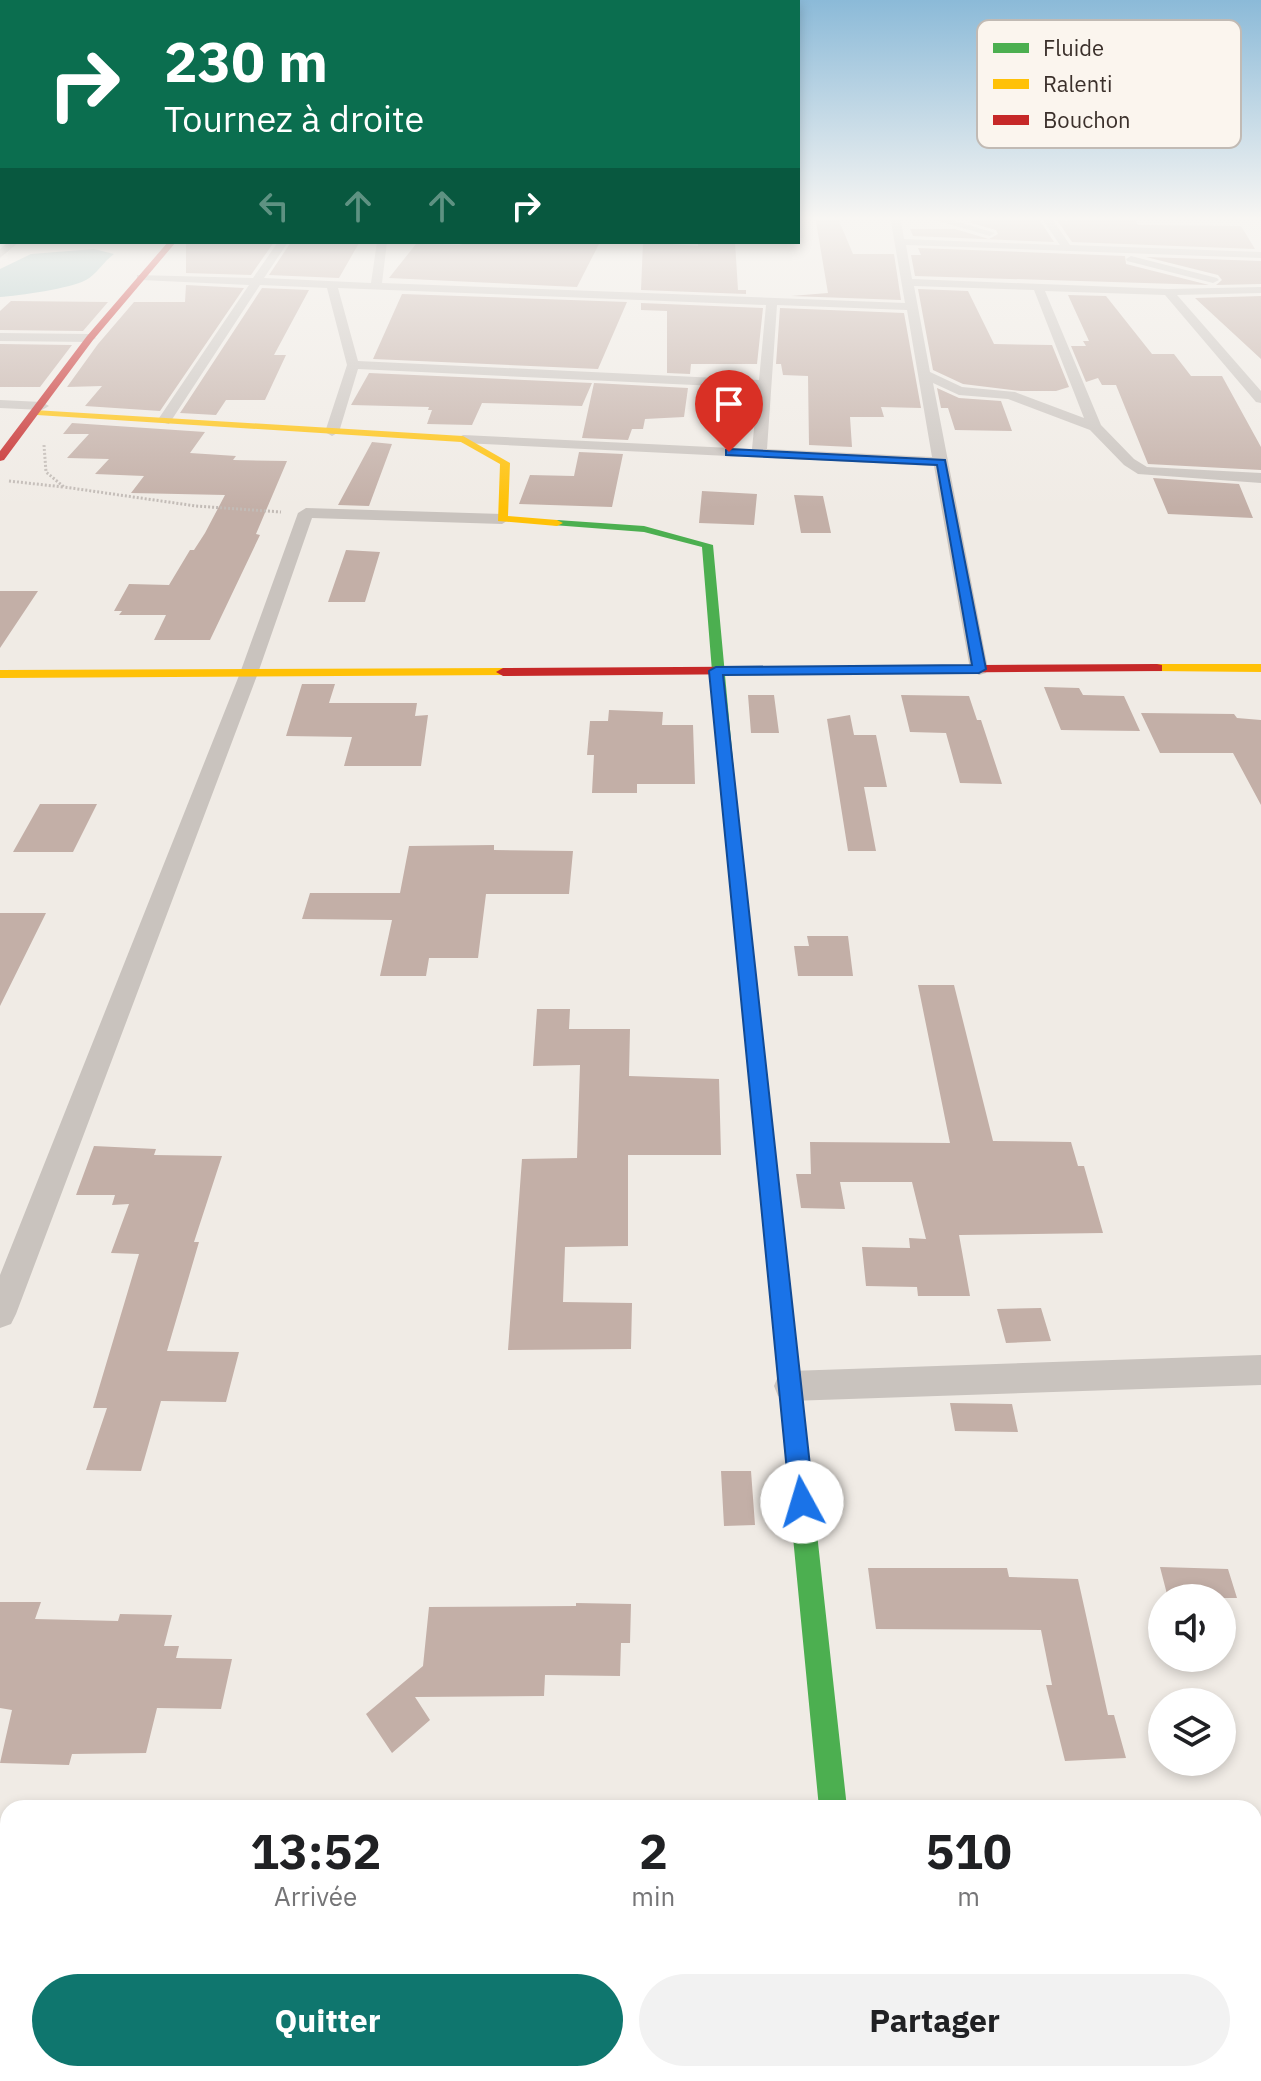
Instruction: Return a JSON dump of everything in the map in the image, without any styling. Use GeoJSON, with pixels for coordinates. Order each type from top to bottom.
{"type":"FeatureCollection","features":[{"type":"Feature","properties":{"kind":"street"},"geometry":{"type":"LineString","coordinates":[[0,458],[111,313]]}},
{"type":"Feature","properties":{"kind":"street"},"geometry":{"type":"LineString","coordinates":[[164,421],[234,313]]}},
{"type":"Feature","properties":{"kind":"street"},"geometry":{"type":"LineString","coordinates":[[332,432],[353,365],[339,313]]}},
{"type":"Feature","properties":{"kind":"street"},"geometry":{"type":"LineString","coordinates":[[759,454],[771,313]]}},
{"type":"Feature","properties":{"kind":"street"},"geometry":{"type":"LineString","coordinates":[[913,313],[979,669]]}},
{"type":"Feature","properties":{"kind":"street"},"geometry":{"type":"LineString","coordinates":[[1049,313],[1095,427],[1129,462],[1143,471],[1261,478]]}},
{"type":"Feature","properties":{"kind":"street"},"geometry":{"type":"LineString","coordinates":[[1186,313],[1261,399]]}},
{"type":"Feature","properties":{"kind":"street"},"geometry":{"type":"LineString","coordinates":[[0,337],[90,338]]}},
{"type":"Feature","properties":{"kind":"street"},"geometry":{"type":"LineString","coordinates":[[353,365],[765,384]]}},
{"type":"Feature","properties":{"kind":"street"},"geometry":{"type":"LineString","coordinates":[[925,374],[959,391],[1010,395],[1095,427]]}},
{"type":"Feature","properties":{"kind":"street"},"geometry":{"type":"LineString","coordinates":[[0,404],[60,414],[332,432],[941,462]]}},
{"type":"Feature","properties":{"kind":"street"},"geometry":{"type":"LineString","coordinates":[[463,439],[505,463],[502,519]]}},
{"type":"Feature","properties":{"kind":"street"},"geometry":{"type":"LineString","coordinates":[[0,1314],[249,673],[306,513],[502,519],[644,529],[707,545],[716,671],[832,1800]]}},
{"type":"Feature","properties":{"kind":"street"},"geometry":{"type":"LineString","coordinates":[[0,674],[1261,668]]}},
{"type":"Feature","properties":{"kind":"street"},"geometry":{"type":"LineString","coordinates":[[790,1386],[1261,1370]]}},
{"type":"Feature","properties":{"kind":"path"},"geometry":{"type":"LineString","coordinates":[[60,414],[45,429],[44,445],[46,472],[64,487]]}},
{"type":"Feature","properties":{"kind":"path"},"geometry":{"type":"LineString","coordinates":[[0,480],[196,506],[306,513]]}},
{"type":"Feature","properties":{"kind":"building"},"geometry":{"type":"Polygon","coordinates":[[[0,313],[98,313],[83,331],[0,330],[0,313]]]}},
{"type":"Feature","properties":{"kind":"building"},"geometry":{"type":"Polygon","coordinates":[[[124,313],[227,313],[160,411],[85,406],[102,386],[67,387],[124,313]]]}},
{"type":"Feature","properties":{"kind":"building"},"geometry":{"type":"Polygon","coordinates":[[[246,313],[297,313],[274,355],[286,355],[265,400],[226,400],[216,415],[180,413],[246,313]]]}},
{"type":"Feature","properties":{"kind":"building"},"geometry":{"type":"Polygon","coordinates":[[[393,313],[622,313],[598,369],[373,359],[393,313]]]}},
{"type":"Feature","properties":{"kind":"building"},"geometry":{"type":"Polygon","coordinates":[[[667,313],[762,313],[757,364],[691,364],[690,374],[667,373],[667,313]]]}},
{"type":"Feature","properties":{"kind":"building"},"geometry":{"type":"Polygon","coordinates":[[[780,313],[904,313],[921,408],[881,407],[884,417],[850,417],[852,447],[809,445],[808,376],[783,375],[781,364],[776,364],[780,313]]]}},
{"type":"Feature","properties":{"kind":"building"},"geometry":{"type":"Polygon","coordinates":[[[922,313],[979,313],[994,344],[1052,345],[1069,387],[1056,391],[1021,391],[963,384],[933,370],[922,313]]]}},
{"type":"Feature","properties":{"kind":"building"},"geometry":{"type":"Polygon","coordinates":[[[1076,313],[1120,313],[1152,354],[1174,354],[1191,376],[1222,376],[1261,447],[1261,470],[1148,464],[1116,385],[1102,385],[1098,378],[1086,382],[1071,346],[1086,346],[1083,341],[1089,341],[1076,313]]]}},
{"type":"Feature","properties":{"kind":"building"},"geometry":{"type":"Polygon","coordinates":[[[1211,313],[1261,313],[1261,359],[1211,313]]]}},
{"type":"Feature","properties":{"kind":"building"},"geometry":{"type":"Polygon","coordinates":[[[0,344],[72,345],[40,387],[0,387],[0,344]]]}},
{"type":"Feature","properties":{"kind":"building"},"geometry":{"type":"Polygon","coordinates":[[[369,373],[592,383],[582,406],[482,403],[472,425],[427,424],[432,410],[428,410],[429,407],[351,405],[369,373]]]}},
{"type":"Feature","properties":{"kind":"building"},"geometry":{"type":"Polygon","coordinates":[[[594,383],[688,388],[684,417],[645,419],[643,429],[632,429],[628,440],[582,438],[594,383]]]}},
{"type":"Feature","properties":{"kind":"building"},"geometry":{"type":"Polygon","coordinates":[[[937,388],[959,398],[1001,401],[1012,431],[955,430],[948,408],[941,408],[937,388]]]}},
{"type":"Feature","properties":{"kind":"building"},"geometry":{"type":"Polygon","coordinates":[[[72,423],[205,432],[190,453],[236,456],[233,460],[287,461],[256,534],[260,535],[210,640],[154,640],[166,615],[119,615],[122,611],[114,611],[129,584],[169,585],[190,550],[194,550],[205,533],[225,495],[131,493],[144,476],[95,474],[109,459],[67,458],[89,434],[63,434],[72,423]]]}},
{"type":"Feature","properties":{"kind":"building"},"geometry":{"type":"Polygon","coordinates":[[[372,442],[392,444],[369,506],[338,505],[372,442]]]}},
{"type":"Feature","properties":{"kind":"building"},"geometry":{"type":"Polygon","coordinates":[[[579,452],[623,454],[612,507],[519,504],[530,475],[574,476],[579,452]]]}},
{"type":"Feature","properties":{"kind":"building"},"geometry":{"type":"Polygon","coordinates":[[[1153,478],[1239,484],[1253,518],[1168,514],[1153,478]]]}},
{"type":"Feature","properties":{"kind":"building"},"geometry":{"type":"Polygon","coordinates":[[[702,491],[757,494],[754,525],[699,523],[702,491]]]}},
{"type":"Feature","properties":{"kind":"building"},"geometry":{"type":"Polygon","coordinates":[[[794,495],[823,496],[831,533],[801,533],[794,495]]]}},
{"type":"Feature","properties":{"kind":"building"},"geometry":{"type":"Polygon","coordinates":[[[346,550],[380,552],[365,602],[328,602],[346,550]]]}},
{"type":"Feature","properties":{"kind":"building"},"geometry":{"type":"Polygon","coordinates":[[[0,591],[38,591],[0,648],[0,591]]]}},
{"type":"Feature","properties":{"kind":"building"},"geometry":{"type":"Polygon","coordinates":[[[302,684],[335,684],[329,703],[417,703],[415,716],[428,715],[421,766],[344,766],[352,737],[286,736],[302,684]]]}},
{"type":"Feature","properties":{"kind":"building"},"geometry":{"type":"Polygon","coordinates":[[[1044,687],[1079,688],[1083,695],[1124,696],[1140,731],[1061,730],[1044,687]]]}},
{"type":"Feature","properties":{"kind":"building"},"geometry":{"type":"Polygon","coordinates":[[[748,695],[774,695],[779,733],[751,733],[748,695]]]}},
{"type":"Feature","properties":{"kind":"building"},"geometry":{"type":"Polygon","coordinates":[[[901,695],[969,696],[977,720],[981,720],[1002,784],[960,783],[946,733],[910,732],[901,695]]]}},
{"type":"Feature","properties":{"kind":"building"},"geometry":{"type":"Polygon","coordinates":[[[609,710],[663,712],[662,725],[693,725],[695,784],[637,784],[637,793],[592,793],[594,755],[587,755],[590,721],[608,721],[609,710]]]}},
{"type":"Feature","properties":{"kind":"building"},"geometry":{"type":"Polygon","coordinates":[[[1141,713],[1234,714],[1237,718],[1261,720],[1261,805],[1233,753],[1160,753],[1141,713]]]}},
{"type":"Feature","properties":{"kind":"building"},"geometry":{"type":"Polygon","coordinates":[[[850,715],[854,735],[876,735],[887,787],[864,787],[876,851],[848,851],[827,719],[850,715]]]}},
{"type":"Feature","properties":{"kind":"building"},"geometry":{"type":"Polygon","coordinates":[[[40,804],[97,804],[73,852],[13,852],[40,804]]]}},
{"type":"Feature","properties":{"kind":"building"},"geometry":{"type":"Polygon","coordinates":[[[494,845],[494,850],[573,851],[569,894],[486,894],[478,958],[429,958],[426,976],[380,976],[392,920],[302,919],[310,893],[400,893],[409,846],[494,845]]]}},
{"type":"Feature","properties":{"kind":"building"},"geometry":{"type":"Polygon","coordinates":[[[0,913],[46,913],[0,1006],[0,913]]]}},
{"type":"Feature","properties":{"kind":"building"},"geometry":{"type":"Polygon","coordinates":[[[807,936],[848,936],[853,976],[798,976],[794,946],[809,946],[807,936]]]}},
{"type":"Feature","properties":{"kind":"building"},"geometry":{"type":"Polygon","coordinates":[[[918,985],[954,985],[993,1141],[1071,1142],[1078,1166],[1084,1166],[1103,1233],[959,1235],[970,1296],[918,1296],[917,1287],[866,1286],[862,1247],[910,1248],[909,1238],[926,1239],[912,1182],[840,1182],[845,1209],[801,1208],[796,1174],[811,1174],[810,1142],[950,1143],[918,985]]]}},
{"type":"Feature","properties":{"kind":"building"},"geometry":{"type":"Polygon","coordinates":[[[537,1009],[570,1009],[569,1029],[630,1029],[629,1076],[719,1079],[721,1155],[628,1155],[628,1246],[565,1247],[563,1302],[632,1303],[631,1349],[508,1350],[522,1159],[577,1158],[580,1065],[533,1066],[537,1009]]]}},
{"type":"Feature","properties":{"kind":"building"},"geometry":{"type":"Polygon","coordinates":[[[94,1146],[156,1149],[154,1155],[222,1156],[194,1242],[199,1242],[167,1351],[239,1352],[226,1402],[161,1401],[141,1471],[86,1470],[107,1408],[93,1408],[139,1254],[111,1253],[129,1204],[112,1205],[115,1195],[76,1195],[94,1146]]]}},
{"type":"Feature","properties":{"kind":"building"},"geometry":{"type":"Polygon","coordinates":[[[1041,1308],[1051,1341],[1006,1343],[997,1309],[1041,1308]]]}},
{"type":"Feature","properties":{"kind":"building"},"geometry":{"type":"Polygon","coordinates":[[[950,1403],[1012,1404],[1018,1432],[955,1431],[950,1403]]]}},
{"type":"Feature","properties":{"kind":"building"},"geometry":{"type":"Polygon","coordinates":[[[721,1471],[751,1471],[755,1525],[724,1526],[721,1471]]]}},
{"type":"Feature","properties":{"kind":"building"},"geometry":{"type":"Polygon","coordinates":[[[1160,1567],[1228,1569],[1233,1584],[1164,1584],[1160,1567]]]}},
{"type":"Feature","properties":{"kind":"building"},"geometry":{"type":"Polygon","coordinates":[[[868,1568],[1007,1568],[1009,1577],[1078,1579],[1108,1715],[1114,1715],[1126,1758],[1065,1761],[1046,1685],[1052,1685],[1041,1630],[876,1629],[868,1568]]]}},
{"type":"Feature","properties":{"kind":"building"},"geometry":{"type":"Polygon","coordinates":[[[0,1602],[41,1602],[35,1619],[118,1621],[120,1614],[172,1615],[164,1646],[179,1646],[176,1658],[232,1659],[221,1709],[157,1708],[146,1753],[72,1754],[69,1765],[0,1763],[12,1710],[0,1708],[0,1602]]]}},
{"type":"Feature","properties":{"kind":"building"},"geometry":{"type":"Polygon","coordinates":[[[576,1603],[631,1604],[630,1643],[621,1643],[620,1676],[545,1675],[544,1696],[415,1697],[430,1720],[392,1753],[366,1714],[423,1666],[429,1607],[576,1606],[576,1603]]]}},
{"type":"Feature","properties":{"kind":"traffic: fast"},"geometry":{"type":"LineString","coordinates":[[557,523],[644,529],[707,545],[728,783]]}},
{"type":"Feature","properties":{"kind":"traffic: fast"},"geometry":{"type":"LineString","coordinates":[[771,1204],[832,1800]]}},
{"type":"Feature","properties":{"kind":"traffic: slow"},"geometry":{"type":"LineString","coordinates":[[37,412],[463,439],[505,463],[502,519],[557,523]]}},
{"type":"Feature","properties":{"kind":"traffic: slow"},"geometry":{"type":"LineString","coordinates":[[1157,668],[1261,668]]}},
{"type":"Feature","properties":{"kind":"traffic: slow"},"geometry":{"type":"LineString","coordinates":[[0,674],[503,672]]}},
{"type":"Feature","properties":{"kind":"traffic: jam"},"geometry":{"type":"LineString","coordinates":[[0,458],[111,313]]}},
{"type":"Feature","properties":{"kind":"traffic: jam"},"geometry":{"type":"LineString","coordinates":[[503,672],[1157,668]]}},
{"type":"Feature","properties":{"kind":"traffic: jam"},"geometry":{"type":"LineString","coordinates":[[728,783],[771,1204]]}},
{"type":"Feature","properties":{"kind":"route"},"geometry":{"type":"LineString","coordinates":[[729,452],[941,462],[979,669],[716,671],[802,1502]]}}]}
